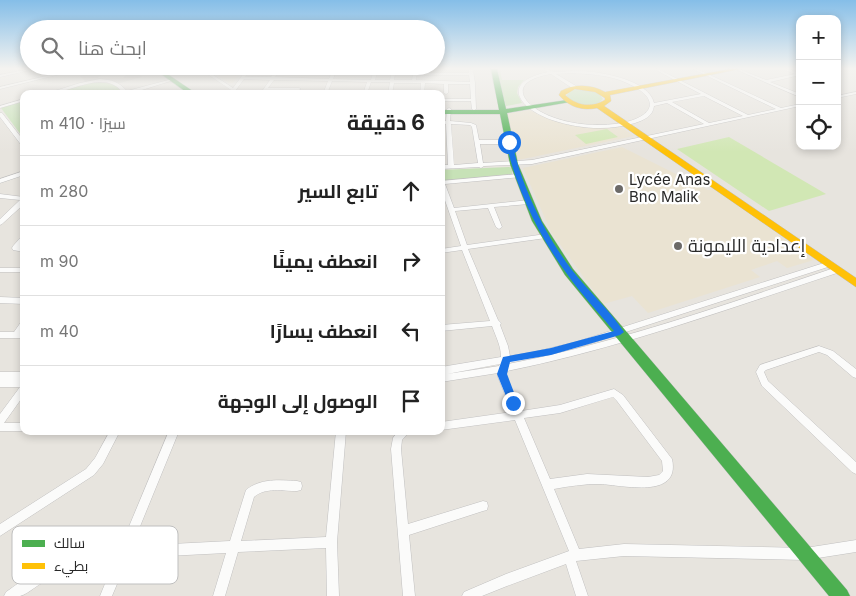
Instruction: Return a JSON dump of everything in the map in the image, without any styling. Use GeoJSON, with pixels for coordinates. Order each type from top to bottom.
{"type":"FeatureCollection","features":[{"type":"Feature","properties":{"kind":"street"},"geometry":{"type":"LineString","coordinates":[[473,97],[473,105]]}},
{"type":"Feature","properties":{"kind":"street"},"geometry":{"type":"LineString","coordinates":[[499,97],[514,164],[529,202],[546,236],[569,272],[841,596]]}},
{"type":"Feature","properties":{"kind":"street"},"geometry":{"type":"LineString","coordinates":[[521,97],[528,107],[556,120],[592,127],[626,125],[640,120],[650,113],[653,105],[648,97]]}},
{"type":"Feature","properties":{"kind":"street"},"geometry":{"type":"LineString","coordinates":[[446,113],[502,110],[565,100],[582,106],[599,106],[608,101],[606,97]]}},
{"type":"Feature","properties":{"kind":"street"},"geometry":{"type":"LineString","coordinates":[[653,105],[693,97]]}},
{"type":"Feature","properties":{"kind":"street"},"geometry":{"type":"LineString","coordinates":[[711,97],[747,116]]}},
{"type":"Feature","properties":{"kind":"street"},"geometry":{"type":"LineString","coordinates":[[756,97],[780,109]]}},
{"type":"Feature","properties":{"kind":"street"},"geometry":{"type":"LineString","coordinates":[[0,107],[20,101]]}},
{"type":"Feature","properties":{"kind":"street"},"geometry":{"type":"LineString","coordinates":[[445,101],[502,110]]}},
{"type":"Feature","properties":{"kind":"street"},"geometry":{"type":"LineString","coordinates":[[668,102],[708,124]]}},
{"type":"Feature","properties":{"kind":"street"},"geometry":{"type":"LineString","coordinates":[[446,113],[473,105]]}},
{"type":"Feature","properties":{"kind":"street"},"geometry":{"type":"LineString","coordinates":[[599,106],[856,283]]}},
{"type":"Feature","properties":{"kind":"street"},"geometry":{"type":"LineString","coordinates":[[445,167],[514,164],[796,106]]}},
{"type":"Feature","properties":{"kind":"street"},"geometry":{"type":"LineString","coordinates":[[446,113],[474,126],[481,166]]}},
{"type":"Feature","properties":{"kind":"street"},"geometry":{"type":"LineString","coordinates":[[446,113],[451,166]]}},
{"type":"Feature","properties":{"kind":"street"},"geometry":{"type":"LineString","coordinates":[[0,114],[20,140]]}},
{"type":"Feature","properties":{"kind":"street"},"geometry":{"type":"LineString","coordinates":[[0,128],[9,125]]}},
{"type":"Feature","properties":{"kind":"street"},"geometry":{"type":"LineString","coordinates":[[476,142],[509,142]]}},
{"type":"Feature","properties":{"kind":"street"},"geometry":{"type":"LineString","coordinates":[[0,181],[20,174]]}},
{"type":"Feature","properties":{"kind":"street"},"geometry":{"type":"LineString","coordinates":[[445,183],[519,176]]}},
{"type":"Feature","properties":{"kind":"street"},"geometry":{"type":"LineString","coordinates":[[12,197],[20,194]]}},
{"type":"Feature","properties":{"kind":"street"},"geometry":{"type":"LineString","coordinates":[[445,194],[496,323],[506,359],[502,369],[502,377],[547,485],[572,556],[582,596]]}},
{"type":"Feature","properties":{"kind":"street"},"geometry":{"type":"LineString","coordinates":[[0,196],[20,198]]}},
{"type":"Feature","properties":{"kind":"street"},"geometry":{"type":"LineString","coordinates":[[451,210],[529,202]]}},
{"type":"Feature","properties":{"kind":"street"},"geometry":{"type":"LineString","coordinates":[[0,224],[20,203]]}},
{"type":"Feature","properties":{"kind":"street"},"geometry":{"type":"LineString","coordinates":[[490,206],[499,228]]}},
{"type":"Feature","properties":{"kind":"street"},"geometry":{"type":"LineString","coordinates":[[445,250],[546,236]]}},
{"type":"Feature","properties":{"kind":"street"},"geometry":{"type":"LineString","coordinates":[[20,242],[15,248],[20,249]]}},
{"type":"Feature","properties":{"kind":"street"},"geometry":{"type":"LineString","coordinates":[[445,377],[502,369],[565,355],[833,267]]}},
{"type":"Feature","properties":{"kind":"street"},"geometry":{"type":"LineString","coordinates":[[0,270],[20,270]]}},
{"type":"Feature","properties":{"kind":"street"},"geometry":{"type":"LineString","coordinates":[[0,300],[20,301]]}},
{"type":"Feature","properties":{"kind":"street"},"geometry":{"type":"LineString","coordinates":[[445,328],[496,323]]}},
{"type":"Feature","properties":{"kind":"street"},"geometry":{"type":"LineString","coordinates":[[0,335],[20,335]]}},
{"type":"Feature","properties":{"kind":"street"},"geometry":{"type":"LineString","coordinates":[[445,370],[551,351],[623,335]]}},
{"type":"Feature","properties":{"kind":"street"},"geometry":{"type":"LineString","coordinates":[[856,374],[830,352],[819,348],[763,367],[760,372],[765,383],[856,469]]}},
{"type":"Feature","properties":{"kind":"street"},"geometry":{"type":"LineString","coordinates":[[0,376],[20,376]]}},
{"type":"Feature","properties":{"kind":"street"},"geometry":{"type":"LineString","coordinates":[[0,384],[20,383]]}},
{"type":"Feature","properties":{"kind":"street"},"geometry":{"type":"LineString","coordinates":[[445,425],[560,409],[614,393],[667,459],[669,466],[668,473],[660,480],[650,482],[598,478],[547,485]]}},
{"type":"Feature","properties":{"kind":"street"},"geometry":{"type":"LineString","coordinates":[[0,421],[20,394]]}},
{"type":"Feature","properties":{"kind":"street"},"geometry":{"type":"LineString","coordinates":[[0,427],[20,427]]}},
{"type":"Feature","properties":{"kind":"street"},"geometry":{"type":"LineString","coordinates":[[0,530],[90,472],[99,461],[113,435]]}},
{"type":"Feature","properties":{"kind":"street"},"geometry":{"type":"LineString","coordinates":[[135,526],[172,435]]}},
{"type":"Feature","properties":{"kind":"street"},"geometry":{"type":"LineString","coordinates":[[333,596],[330,542],[341,435]]}},
{"type":"Feature","properties":{"kind":"street"},"geometry":{"type":"LineString","coordinates":[[401,435],[398,438],[396,448],[409,596]]}},
{"type":"Feature","properties":{"kind":"street"},"geometry":{"type":"LineString","coordinates":[[219,596],[250,494],[255,489],[261,487],[297,486]]}},
{"type":"Feature","properties":{"kind":"street"},"geometry":{"type":"LineString","coordinates":[[403,531],[484,506]]}},
{"type":"Feature","properties":{"kind":"street"},"geometry":{"type":"LineString","coordinates":[[178,549],[330,542]]}},
{"type":"Feature","properties":{"kind":"street"},"geometry":{"type":"LineString","coordinates":[[468,596],[572,556],[624,550],[805,554],[856,546]]}},
{"type":"Feature","properties":{"kind":"street"},"geometry":{"type":"LineString","coordinates":[[10,596],[29,584]]}},
{"type":"Feature","properties":{"kind":"street"},"geometry":{"type":"LineString","coordinates":[[106,596],[111,584]]}},
{"type":"Feature","properties":{"kind":"shaded area"},"geometry":{"type":"Polygon","coordinates":[[[529,110],[549,119],[571,125],[600,128],[621,127],[634,136],[518,160],[507,114],[529,110]]]}},
{"type":"Feature","properties":{"kind":"shaded area","name":"إعدادية الليمونة"},"geometry":{"type":"Polygon","coordinates":[[[622,147],[708,190],[714,189],[814,260],[787,268],[777,261],[751,270],[760,277],[648,313],[632,296],[603,304],[551,232],[523,168],[622,147]]]}},
{"type":"Feature","properties":{"kind":"green space"},"geometry":{"type":"Polygon","coordinates":[[[503,97],[519,97],[522,103],[506,106],[503,97]]]}},
{"type":"Feature","properties":{"kind":"green space"},"geometry":{"type":"Polygon","coordinates":[[[567,97],[601,97],[603,99],[595,104],[584,105],[567,97]]]}},
{"type":"Feature","properties":{"kind":"green space"},"geometry":{"type":"Polygon","coordinates":[[[20,102],[20,134],[1,108],[20,102]]]}},
{"type":"Feature","properties":{"kind":"green space"},"geometry":{"type":"Polygon","coordinates":[[[607,129],[618,137],[586,144],[575,135],[607,129]]]}},
{"type":"Feature","properties":{"kind":"green space"},"geometry":{"type":"Polygon","coordinates":[[[729,137],[826,194],[769,211],[677,149],[729,137]]]}},
{"type":"Feature","properties":{"kind":"green space"},"geometry":{"type":"Polygon","coordinates":[[[509,167],[512,168],[512,174],[445,181],[445,170],[509,167]]]}},
{"type":"Feature","properties":{"kind":"traffic: fast"},"geometry":{"type":"LineString","coordinates":[[500,97],[514,164],[537,221],[569,272],[841,596]]}},
{"type":"Feature","properties":{"kind":"traffic: fast"},"geometry":{"type":"LineString","coordinates":[[445,112],[503,112],[567,102]]}},
{"type":"Feature","properties":{"kind":"traffic: slow"},"geometry":{"type":"LineString","coordinates":[[564,97],[578,106],[590,107],[608,101],[608,97]]}},
{"type":"Feature","properties":{"kind":"traffic: slow"},"geometry":{"type":"LineString","coordinates":[[599,106],[856,283]]}},
{"type":"Feature","properties":{"kind":"place","name":"Lycée Anas Bno Malik"},"geometry":{"type":"Point","coordinates":[619,189]}},
{"type":"Feature","properties":{"kind":"place","name":"إعدادية الليمونة"},"geometry":{"type":"Point","coordinates":[678,246]}},
{"type":"Feature","properties":{"kind":"route"},"geometry":{"type":"LineString","coordinates":[[509,142],[514,164],[537,221],[569,272],[620,332],[551,351],[506,359],[502,369],[502,377],[513,403]]}}]}
